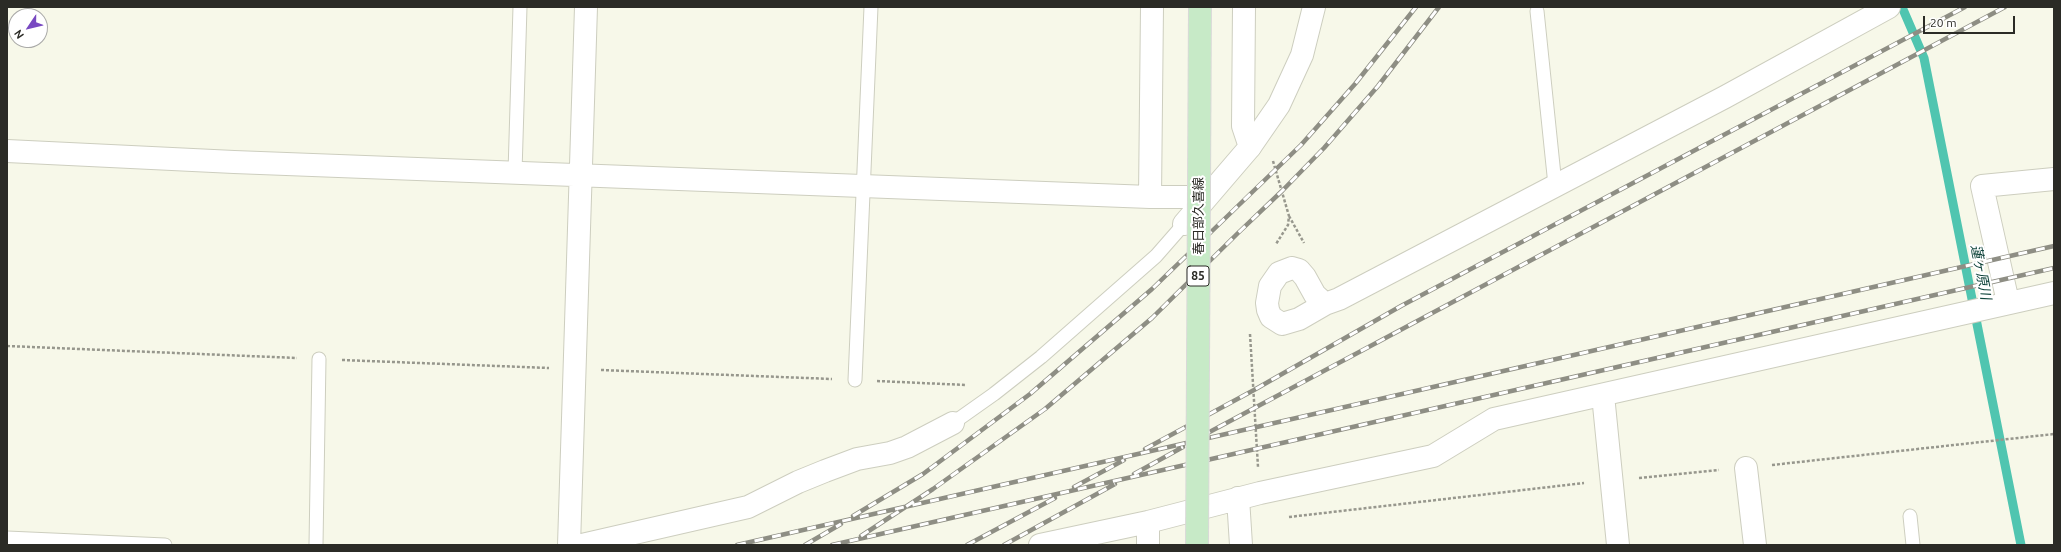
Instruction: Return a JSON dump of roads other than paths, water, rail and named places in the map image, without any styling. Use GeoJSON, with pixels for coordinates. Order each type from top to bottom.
{"type":"FeatureCollection","features":[{"type":"Feature","properties":{"kind":"main road","name":"春日部久喜線"},"geometry":{"type":"LineString","coordinates":[[1197,545],[1200,7]]}},
{"type":"Feature","properties":{"kind":"street"},"geometry":{"type":"LineString","coordinates":[[569,545],[576,369],[586,7]]}},
{"type":"Feature","properties":{"kind":"street"},"geometry":{"type":"LineString","coordinates":[[1150,197],[1152,7]]}},
{"type":"Feature","properties":{"kind":"street"},"geometry":{"type":"LineString","coordinates":[[1244,7],[1244,126],[1250,147]]}},
{"type":"Feature","properties":{"kind":"street"},"geometry":{"type":"LineString","coordinates":[[1184,224],[1250,147],[1279,105],[1302,55],[1314,7]]}},
{"type":"Feature","properties":{"kind":"street"},"geometry":{"type":"LineString","coordinates":[[1325,304],[1346,296],[1725,97],[1889,7]]}},
{"type":"Feature","properties":{"kind":"street"},"geometry":{"type":"LineString","coordinates":[[7,152],[1150,197],[1206,197]]}},
{"type":"Feature","properties":{"kind":"street"},"geometry":{"type":"LineString","coordinates":[[2008,302],[1982,186],[2054,179]]}},
{"type":"Feature","properties":{"kind":"street"},"geometry":{"type":"LineString","coordinates":[[1040,545],[1148,522],[1238,498],[1433,456],[1494,419],[2008,302],[2054,293]]}},
{"type":"Feature","properties":{"kind":"street"},"geometry":{"type":"LineString","coordinates":[[1603,395],[1618,545]]}},
{"type":"Feature","properties":{"kind":"street"},"geometry":{"type":"LineString","coordinates":[[582,545],[748,507],[798,482],[825,471],[857,460],[890,453],[907,447],[953,423]]}},
{"type":"Feature","properties":{"kind":"street"},"geometry":{"type":"LineString","coordinates":[[1746,468],[1755,545]]}},
{"type":"Feature","properties":{"kind":"street"},"geometry":{"type":"LineString","coordinates":[[1238,498],[1242,545]]}},
{"type":"Feature","properties":{"kind":"street"},"geometry":{"type":"LineString","coordinates":[[1148,522],[1148,545]]}},
{"type":"Feature","properties":{"kind":"lane"},"geometry":{"type":"LineString","coordinates":[[515,172],[520,7]]}},
{"type":"Feature","properties":{"kind":"lane"},"geometry":{"type":"LineString","coordinates":[[855,380],[871,7]]}},
{"type":"Feature","properties":{"kind":"lane"},"geometry":{"type":"LineString","coordinates":[[1537,11],[1555,185]]}},
{"type":"Feature","properties":{"kind":"lane"},"geometry":{"type":"LineString","coordinates":[[953,423],[1005,386],[1041,357],[1156,256],[1184,224]]}},
{"type":"Feature","properties":{"kind":"lane"},"geometry":{"type":"LineString","coordinates":[[316,545],[319,359]]}},
{"type":"Feature","properties":{"kind":"lane"},"geometry":{"type":"LineString","coordinates":[[1910,516],[1913,545]]}},
{"type":"Feature","properties":{"kind":"lane"},"geometry":{"type":"LineString","coordinates":[[7,538],[165,545]]}},
{"type":"Feature","properties":{"kind":"waterway","name":"蓮ヶ原川"},"geometry":{"type":"LineString","coordinates":[[1902,7],[1924,58],[2021,545]]}},
{"type":"Feature","properties":{"kind":"railway"},"geometry":{"type":"LineString","coordinates":[[853,516],[923,474],[1030,394],[1152,289],[1301,145],[1355,84],[1416,7]]}},
{"type":"Feature","properties":{"kind":"railway"},"geometry":{"type":"LineString","coordinates":[[861,536],[933,489],[1045,409],[1152,318],[1324,148],[1378,86],[1439,7]]}},
{"type":"Feature","properties":{"kind":"railway"},"geometry":{"type":"LineString","coordinates":[[1145,449],[1254,390],[1401,306],[1965,7]]}},
{"type":"Feature","properties":{"kind":"railway"},"geometry":{"type":"LineString","coordinates":[[1202,436],[2005,7]]}},
{"type":"Feature","properties":{"kind":"railway"},"geometry":{"type":"LineString","coordinates":[[737,545],[2054,246]]}},
{"type":"Feature","properties":{"kind":"railway"},"geometry":{"type":"LineString","coordinates":[[832,545],[2054,268]]}},
{"type":"Feature","properties":{"kind":"railway"},"geometry":{"type":"LineString","coordinates":[[1134,474],[1183,447]]}},
{"type":"Feature","properties":{"kind":"railway"},"geometry":{"type":"LineString","coordinates":[[1074,487],[1124,460]]}},
{"type":"Feature","properties":{"kind":"railway"},"geometry":{"type":"LineString","coordinates":[[1004,545],[1115,484]]}},
{"type":"Feature","properties":{"kind":"railway"},"geometry":{"type":"LineString","coordinates":[[967,545],[1055,498]]}},
{"type":"Feature","properties":{"kind":"railway"},"geometry":{"type":"LineString","coordinates":[[805,545],[841,524]]}}]}
